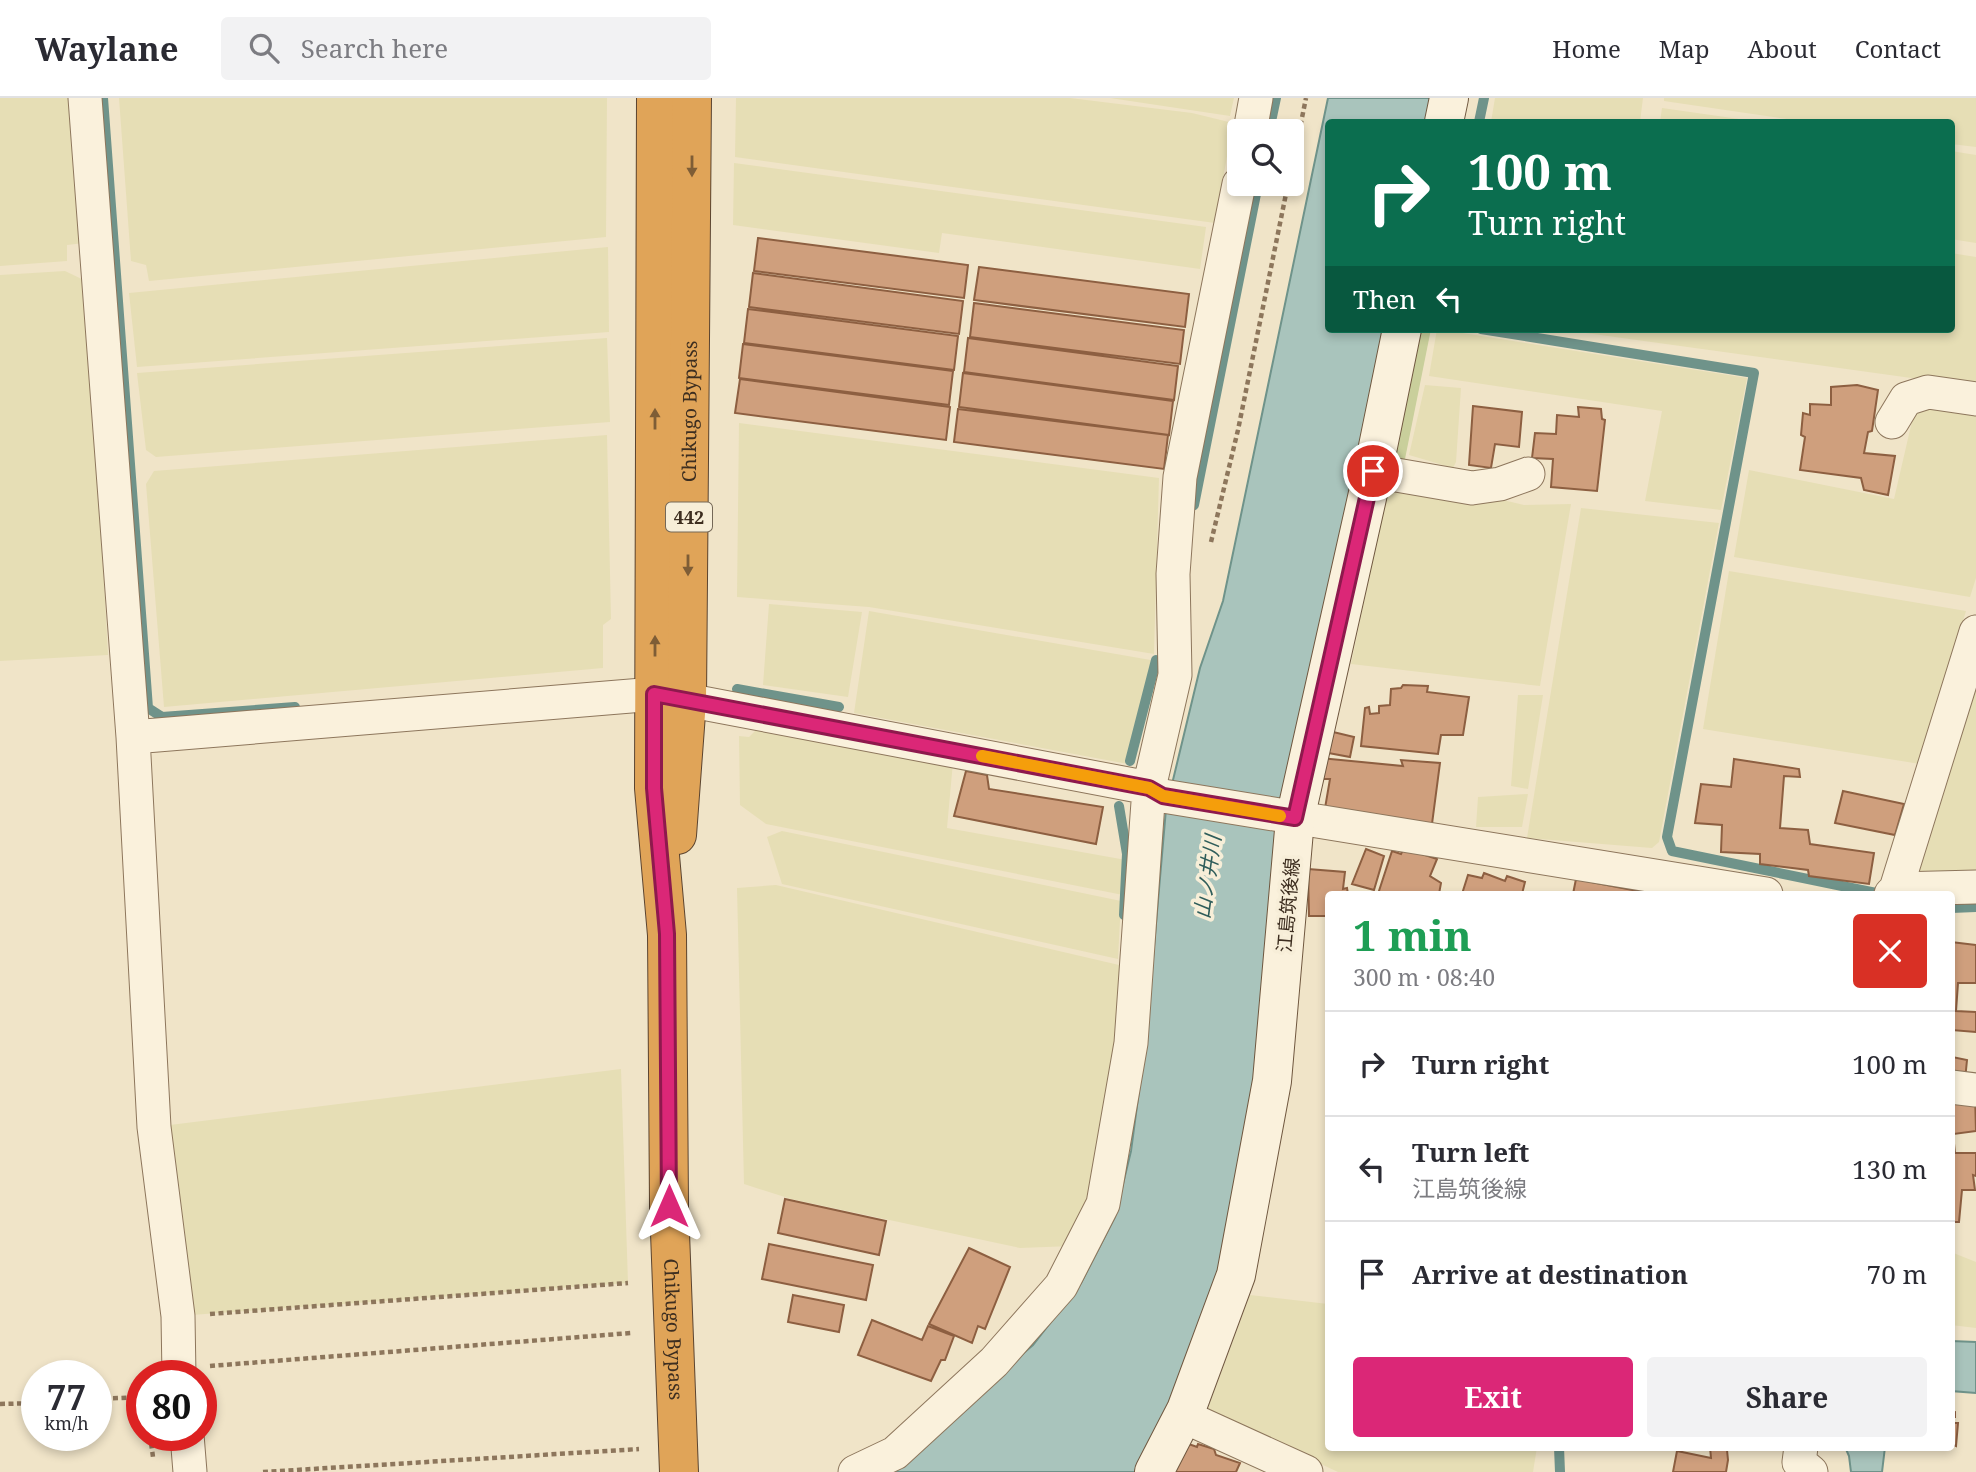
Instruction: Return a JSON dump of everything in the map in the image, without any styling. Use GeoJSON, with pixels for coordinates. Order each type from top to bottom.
{"type":"FeatureCollection","features":[{"type":"Feature","properties":{"kind":"highway","name":"Chikugo Bypass"},"geometry":{"type":"LineString","coordinates":[[656,98],[671,697]]}},
{"type":"Feature","properties":{"kind":"highway","name":"Chikugo Bypass"},"geometry":{"type":"LineString","coordinates":[[679,1472],[669,1206],[667,934],[671,697],[692,98]]}},
{"type":"Feature","properties":{"kind":"main road"},"geometry":{"type":"LineString","coordinates":[[1444,119],[1448,98]]}},
{"type":"Feature","properties":{"kind":"main road","name":"江島筑後線"},"geometry":{"type":"LineString","coordinates":[[1154,1472],[1183,1416],[1236,1275],[1272,1081],[1290,818],[1373,471],[1401,333]]}},
{"type":"Feature","properties":{"kind":"street"},"geometry":{"type":"LineString","coordinates":[[85,98],[132,737],[154,1127],[178,1316],[178,1360]]}},
{"type":"Feature","properties":{"kind":"street"},"geometry":{"type":"LineString","coordinates":[[1252,119],[1256,98]]}},
{"type":"Feature","properties":{"kind":"street"},"geometry":{"type":"LineString","coordinates":[[855,1472],[895,1453],[994,1363],[1061,1286],[1103,1204],[1132,1043],[1156,792],[1175,675],[1173,575],[1180,477],[1237,196]]}},
{"type":"Feature","properties":{"kind":"street"},"geometry":{"type":"LineString","coordinates":[[1892,422],[1906,399],[1928,392],[1976,399]]}},
{"type":"Feature","properties":{"kind":"street"},"geometry":{"type":"LineString","coordinates":[[1373,471],[1472,488],[1500,484],[1528,474]]}},
{"type":"Feature","properties":{"kind":"street"},"geometry":{"type":"LineString","coordinates":[[1893,891],[1976,632]]}},
{"type":"Feature","properties":{"kind":"street"},"geometry":{"type":"LineString","coordinates":[[132,737],[671,697],[1290,818],[1747,891]]}},
{"type":"Feature","properties":{"kind":"street"},"geometry":{"type":"LineString","coordinates":[[1910,891],[1976,887]]}},
{"type":"Feature","properties":{"kind":"street"},"geometry":{"type":"LineString","coordinates":[[1955,1087],[1976,1090]]}},
{"type":"Feature","properties":{"kind":"street"},"geometry":{"type":"LineString","coordinates":[[1183,1416],[1306,1472]]}},
{"type":"Feature","properties":{"kind":"street"},"geometry":{"type":"LineString","coordinates":[[188,1451],[190,1472]]}},
{"type":"Feature","properties":{"kind":"street"},"geometry":{"type":"LineString","coordinates":[[1800,1451],[1799,1462],[1811,1472]]}},
{"type":"Feature","properties":{"kind":"path"},"geometry":{"type":"LineString","coordinates":[[1302,119],[1306,98]]}},
{"type":"Feature","properties":{"kind":"path"},"geometry":{"type":"LineString","coordinates":[[1209,552],[1238,430],[1286,196]]}},
{"type":"Feature","properties":{"kind":"path"},"geometry":{"type":"LineString","coordinates":[[178,1316],[628,1283]]}},
{"type":"Feature","properties":{"kind":"path"},"geometry":{"type":"LineString","coordinates":[[217,1369],[631,1333]]}},
{"type":"Feature","properties":{"kind":"path"},"geometry":{"type":"LineString","coordinates":[[0,1404],[21,1403]]}},
{"type":"Feature","properties":{"kind":"path"},"geometry":{"type":"LineString","coordinates":[[263,1472],[639,1450]]}},
{"type":"Feature","properties":{"kind":"path"},"geometry":{"type":"LineString","coordinates":[[152,1451],[153,1460]]}},
{"type":"Feature","properties":{"kind":"shaded area"},"geometry":{"type":"Polygon","coordinates":[[[0,98],[71,98],[84,243],[67,245],[67,261],[0,266],[0,98]]]}},
{"type":"Feature","properties":{"kind":"shaded area"},"geometry":{"type":"Polygon","coordinates":[[[119,98],[607,98],[606,237],[149,281],[146,265],[131,261],[119,98]]]}},
{"type":"Feature","properties":{"kind":"shaded area"},"geometry":{"type":"Polygon","coordinates":[[[736,98],[1070,98],[1192,113],[1227,122],[1227,156],[1215,223],[735,157],[736,98]]]}},
{"type":"Feature","properties":{"kind":"shaded area"},"geometry":{"type":"Polygon","coordinates":[[[1110,98],[1234,98],[1230,116],[1110,98]]]}},
{"type":"Feature","properties":{"kind":"shaded area"},"geometry":{"type":"Polygon","coordinates":[[[1495,98],[1643,98],[1640,119],[1492,119],[1495,98]]]}},
{"type":"Feature","properties":{"kind":"shaded area"},"geometry":{"type":"Polygon","coordinates":[[[1664,98],[1976,98],[1976,147],[1955,144],[1955,119],[1787,119],[1664,101],[1664,98]]]}},
{"type":"Feature","properties":{"kind":"shaded area"},"geometry":{"type":"Polygon","coordinates":[[[1662,108],[1739,119],[1660,119],[1662,108]]]}},
{"type":"Feature","properties":{"kind":"shaded area"},"geometry":{"type":"Polygon","coordinates":[[[1955,152],[1976,155],[1976,243],[1955,240],[1955,152]]]}},
{"type":"Feature","properties":{"kind":"shaded area"},"geometry":{"type":"Polygon","coordinates":[[[734,163],[1206,227],[1200,269],[942,233],[939,253],[733,225],[734,163]]]}},
{"type":"Feature","properties":{"kind":"shaded area"},"geometry":{"type":"Polygon","coordinates":[[[608,247],[609,332],[137,367],[129,293],[608,247]]]}},
{"type":"Feature","properties":{"kind":"shaded area"},"geometry":{"type":"Polygon","coordinates":[[[1955,254],[1976,257],[1976,387],[1586,333],[1955,333],[1955,254]]]}},
{"type":"Feature","properties":{"kind":"shaded area"},"geometry":{"type":"Polygon","coordinates":[[[65,271],[88,282],[108,655],[0,661],[0,275],[65,271]]]}},
{"type":"Feature","properties":{"kind":"shaded area"},"geometry":{"type":"Polygon","coordinates":[[[1436,333],[1462,333],[1747,378],[1721,510],[1645,501],[1662,411],[1429,376],[1436,333]]]}},
{"type":"Feature","properties":{"kind":"shaded area"},"geometry":{"type":"Polygon","coordinates":[[[607,338],[610,422],[156,457],[146,450],[137,373],[607,338]]]}},
{"type":"Feature","properties":{"kind":"shaded area"},"geometry":{"type":"Polygon","coordinates":[[[1425,385],[1461,388],[1456,462],[1453,468],[1409,455],[1425,385]]]}},
{"type":"Feature","properties":{"kind":"shaded area"},"geometry":{"type":"Polygon","coordinates":[[[1927,405],[1976,408],[1976,578],[1970,597],[1734,557],[1749,470],[1894,499],[1913,417],[1927,405]]]}},
{"type":"Feature","properties":{"kind":"shaded area"},"geometry":{"type":"Polygon","coordinates":[[[739,423],[1159,478],[1154,654],[869,607],[737,597],[739,423]]]}},
{"type":"Feature","properties":{"kind":"shaded area"},"geometry":{"type":"Polygon","coordinates":[[[607,435],[611,619],[603,625],[603,668],[164,707],[146,484],[154,471],[607,435]]]}},
{"type":"Feature","properties":{"kind":"shaded area"},"geometry":{"type":"Polygon","coordinates":[[[1388,487],[1482,495],[1524,505],[1571,504],[1540,686],[1351,664],[1388,487]]]}},
{"type":"Feature","properties":{"kind":"shaded area"},"geometry":{"type":"Polygon","coordinates":[[[1581,508],[1719,523],[1659,842],[1652,848],[1527,838],[1581,508]]]}},
{"type":"Feature","properties":{"kind":"shaded area"},"geometry":{"type":"Polygon","coordinates":[[[1729,571],[1966,611],[1920,764],[1703,729],[1729,571]]]}},
{"type":"Feature","properties":{"kind":"shaded area"},"geometry":{"type":"Polygon","coordinates":[[[769,604],[862,612],[848,697],[763,685],[769,604]]]}},
{"type":"Feature","properties":{"kind":"shaded area"},"geometry":{"type":"Polygon","coordinates":[[[869,611],[1162,662],[1128,764],[854,713],[869,611]]]}},
{"type":"Feature","properties":{"kind":"shaded area"},"geometry":{"type":"Polygon","coordinates":[[[1976,677],[1976,876],[1919,873],[1917,860],[1976,677]]]}},
{"type":"Feature","properties":{"kind":"shaded area"},"geometry":{"type":"Polygon","coordinates":[[[1518,695],[1543,695],[1528,789],[1511,786],[1518,695]]]}},
{"type":"Feature","properties":{"kind":"shaded area"},"geometry":{"type":"Polygon","coordinates":[[[759,727],[953,762],[947,828],[1126,860],[1123,895],[766,824],[740,805],[739,736],[749,737],[759,727]]]}},
{"type":"Feature","properties":{"kind":"shaded area"},"geometry":{"type":"Polygon","coordinates":[[[1528,794],[1522,827],[1476,827],[1478,797],[1528,794]]]}},
{"type":"Feature","properties":{"kind":"shaded area"},"geometry":{"type":"Polygon","coordinates":[[[782,831],[1121,901],[1118,959],[782,884],[767,837],[782,831]]]}},
{"type":"Feature","properties":{"kind":"shaded area"},"geometry":{"type":"Polygon","coordinates":[[[776,885],[1119,965],[1121,1026],[1092,1179],[1072,1246],[1020,1248],[791,1199],[744,1184],[737,888],[776,885]]]}},
{"type":"Feature","properties":{"kind":"shaded area"},"geometry":{"type":"Polygon","coordinates":[[[621,1069],[628,1283],[178,1316],[154,1127],[621,1069]]]}},
{"type":"Feature","properties":{"kind":"shaded area"},"geometry":{"type":"Polygon","coordinates":[[[1955,1254],[1976,1262],[1976,1328],[1955,1325],[1955,1254]]]}},
{"type":"Feature","properties":{"kind":"shaded area"},"geometry":{"type":"Polygon","coordinates":[[[1250,1295],[1325,1304],[1325,1451],[1536,1451],[1533,1472],[1338,1472],[1207,1411],[1250,1295]]]}},
{"type":"Feature","properties":{"kind":"green space"},"geometry":{"type":"Polygon","coordinates":[[[1413,333],[1430,333],[1405,459],[1400,459],[1392,449],[1413,333]]]}},
{"type":"Feature","properties":{"kind":"water","name":"山ノ井川"},"geometry":{"type":"Polygon","coordinates":[[[1328,98],[1437,98],[1433,119],[1325,119],[1325,333],[1389,333],[1227,1241],[1192,1355],[1140,1472],[884,1472],[1033,1345],[1081,1283],[1115,1217],[1131,1151],[1146,1038],[1166,809],[1200,668],[1223,601],[1328,98]]]}},
{"type":"Feature","properties":{"kind":"water"},"geometry":{"type":"Polygon","coordinates":[[[1955,1341],[1976,1342],[1976,1393],[1955,1391],[1955,1341]]]}},
{"type":"Feature","properties":{"kind":"water"},"geometry":{"type":"Polygon","coordinates":[[[1847,1451],[1885,1451],[1882,1472],[1851,1472],[1847,1451]]]}},
{"type":"Feature","properties":{"kind":"building"},"geometry":{"type":"Polygon","coordinates":[[[758,238],[968,265],[964,298],[754,271],[758,238]]]}},
{"type":"Feature","properties":{"kind":"building"},"geometry":{"type":"Polygon","coordinates":[[[979,267],[1189,294],[1185,327],[974,300],[979,267]]]}},
{"type":"Feature","properties":{"kind":"building"},"geometry":{"type":"Polygon","coordinates":[[[753,273],[963,301],[959,334],[749,307],[753,273]]]}},
{"type":"Feature","properties":{"kind":"building"},"geometry":{"type":"Polygon","coordinates":[[[974,303],[1184,330],[1180,364],[970,337],[974,303]]]}},
{"type":"Feature","properties":{"kind":"building"},"geometry":{"type":"Polygon","coordinates":[[[748,309],[958,336],[954,370],[744,343],[748,309]]]}},
{"type":"Feature","properties":{"kind":"building"},"geometry":{"type":"Polygon","coordinates":[[[968,338],[1178,366],[1174,400],[964,372],[968,338]]]}},
{"type":"Feature","properties":{"kind":"building"},"geometry":{"type":"Polygon","coordinates":[[[743,344],[953,371],[949,405],[739,378],[743,344]]]}},
{"type":"Feature","properties":{"kind":"building"},"geometry":{"type":"Polygon","coordinates":[[[963,373],[1173,401],[1169,435],[959,407],[963,373]]]}},
{"type":"Feature","properties":{"kind":"building"},"geometry":{"type":"Polygon","coordinates":[[[740,379],[950,407],[946,440],[735,413],[740,379]]]}},
{"type":"Feature","properties":{"kind":"building"},"geometry":{"type":"Polygon","coordinates":[[[1857,385],[1878,390],[1872,431],[1868,432],[1864,453],[1895,456],[1888,495],[1864,490],[1861,478],[1800,470],[1805,437],[1801,435],[1803,413],[1810,415],[1810,404],[1831,405],[1831,387],[1857,385]]]}},
{"type":"Feature","properties":{"kind":"building"},"geometry":{"type":"Polygon","coordinates":[[[1473,406],[1522,412],[1519,447],[1495,444],[1491,468],[1469,465],[1473,406]]]}},
{"type":"Feature","properties":{"kind":"building"},"geometry":{"type":"Polygon","coordinates":[[[1578,407],[1601,409],[1602,419],[1605,420],[1597,491],[1551,487],[1553,459],[1532,458],[1535,433],[1556,434],[1557,415],[1579,417],[1578,407]]]}},
{"type":"Feature","properties":{"kind":"building"},"geometry":{"type":"Polygon","coordinates":[[[958,409],[1168,435],[1164,469],[954,442],[958,409]]]}},
{"type":"Feature","properties":{"kind":"building"},"geometry":{"type":"Polygon","coordinates":[[[1403,685],[1428,686],[1427,692],[1469,697],[1463,735],[1441,735],[1438,754],[1361,746],[1365,708],[1369,707],[1370,714],[1379,713],[1379,706],[1390,705],[1391,689],[1401,688],[1403,685]]]}},
{"type":"Feature","properties":{"kind":"building"},"geometry":{"type":"Polygon","coordinates":[[[1329,731],[1354,737],[1350,757],[1323,752],[1329,731]]]}},
{"type":"Feature","properties":{"kind":"building"},"geometry":{"type":"Polygon","coordinates":[[[1320,758],[1403,766],[1401,760],[1440,763],[1432,824],[1324,814],[1330,779],[1320,779],[1320,758]]]}},
{"type":"Feature","properties":{"kind":"building"},"geometry":{"type":"Polygon","coordinates":[[[1734,759],[1799,769],[1800,777],[1784,776],[1780,828],[1808,830],[1810,844],[1874,853],[1869,884],[1809,876],[1808,870],[1760,864],[1760,854],[1721,852],[1722,825],[1695,823],[1701,784],[1731,787],[1734,759]]]}},
{"type":"Feature","properties":{"kind":"building"},"geometry":{"type":"Polygon","coordinates":[[[966,771],[987,775],[989,789],[1103,807],[1096,844],[954,816],[966,771]]]}},
{"type":"Feature","properties":{"kind":"building"},"geometry":{"type":"Polygon","coordinates":[[[1843,791],[1904,804],[1895,835],[1835,823],[1843,791]]]}},
{"type":"Feature","properties":{"kind":"building"},"geometry":{"type":"Polygon","coordinates":[[[1404,848],[1437,859],[1430,876],[1441,883],[1440,891],[1379,891],[1392,851],[1401,854],[1404,848]]]}},
{"type":"Feature","properties":{"kind":"building"},"geometry":{"type":"Polygon","coordinates":[[[1366,849],[1384,856],[1374,890],[1352,884],[1366,849]]]}},
{"type":"Feature","properties":{"kind":"building"},"geometry":{"type":"Polygon","coordinates":[[[1308,869],[1345,872],[1343,889],[1347,888],[1348,891],[1325,891],[1325,916],[1309,916],[1308,869]]]}},
{"type":"Feature","properties":{"kind":"building"},"geometry":{"type":"Polygon","coordinates":[[[1484,873],[1505,881],[1507,876],[1525,882],[1523,891],[1463,891],[1468,875],[1482,878],[1484,873]]]}},
{"type":"Feature","properties":{"kind":"building"},"geometry":{"type":"Polygon","coordinates":[[[1576,879],[1638,891],[1574,891],[1576,879]]]}},
{"type":"Feature","properties":{"kind":"building"},"geometry":{"type":"Polygon","coordinates":[[[1955,942],[1976,945],[1976,983],[1958,983],[1956,1011],[1976,1012],[1976,1032],[1955,1030],[1955,942]]]}},
{"type":"Feature","properties":{"kind":"building"},"geometry":{"type":"Polygon","coordinates":[[[1955,1058],[1967,1060],[1965,1080],[1955,1079],[1955,1058]]]}},
{"type":"Feature","properties":{"kind":"building"},"geometry":{"type":"Polygon","coordinates":[[[1955,1093],[1975,1094],[1976,1131],[1955,1134],[1955,1093]]]}},
{"type":"Feature","properties":{"kind":"building"},"geometry":{"type":"Polygon","coordinates":[[[1955,1153],[1976,1153],[1976,1176],[1973,1175],[1975,1190],[1962,1190],[1959,1222],[1955,1222],[1955,1153]]]}},
{"type":"Feature","properties":{"kind":"building"},"geometry":{"type":"Polygon","coordinates":[[[785,1199],[886,1221],[879,1255],[778,1233],[785,1199]]]}},
{"type":"Feature","properties":{"kind":"building"},"geometry":{"type":"Polygon","coordinates":[[[769,1244],[873,1265],[866,1300],[762,1279],[769,1244]]]}},
{"type":"Feature","properties":{"kind":"building"},"geometry":{"type":"Polygon","coordinates":[[[969,1248],[1010,1267],[985,1329],[978,1326],[972,1343],[929,1324],[969,1248]]]}},
{"type":"Feature","properties":{"kind":"building"},"geometry":{"type":"Polygon","coordinates":[[[793,1295],[844,1305],[839,1332],[788,1322],[793,1295]]]}},
{"type":"Feature","properties":{"kind":"building"},"geometry":{"type":"Polygon","coordinates":[[[872,1320],[922,1340],[928,1326],[954,1336],[945,1360],[941,1360],[931,1381],[858,1355],[872,1320]]]}},
{"type":"Feature","properties":{"kind":"building"},"geometry":{"type":"Polygon","coordinates":[[[1955,1423],[1958,1423],[1956,1446],[1955,1423]]]}},
{"type":"Feature","properties":{"kind":"building"},"geometry":{"type":"Polygon","coordinates":[[[1183,1442],[1214,1449],[1216,1455],[1240,1463],[1236,1472],[1171,1472],[1183,1442]]]}},
{"type":"Feature","properties":{"kind":"building"},"geometry":{"type":"Polygon","coordinates":[[[1677,1451],[1711,1458],[1710,1451],[1727,1451],[1726,1472],[1673,1472],[1677,1451]]]}},
{"type":"Feature","properties":{"kind":"waterway"},"geometry":{"type":"LineString","coordinates":[[103,98],[148,708],[162,717],[295,707]]}},
{"type":"Feature","properties":{"kind":"waterway"},"geometry":{"type":"LineString","coordinates":[[1272,119],[1276,98]]}},
{"type":"Feature","properties":{"kind":"waterway"},"geometry":{"type":"LineString","coordinates":[[1480,119],[1484,98]]}},
{"type":"Feature","properties":{"kind":"waterway"},"geometry":{"type":"LineString","coordinates":[[1194,505],[1256,196]]}},
{"type":"Feature","properties":{"kind":"waterway"},"geometry":{"type":"LineString","coordinates":[[1506,333],[1754,373],[1667,837],[1672,851],[1866,891]]}},
{"type":"Feature","properties":{"kind":"waterway"},"geometry":{"type":"LineString","coordinates":[[1130,761],[1156,660]]}},
{"type":"Feature","properties":{"kind":"waterway"},"geometry":{"type":"LineString","coordinates":[[737,689],[839,707]]}},
{"type":"Feature","properties":{"kind":"waterway"},"geometry":{"type":"LineString","coordinates":[[1119,806],[1127,854],[1124,915]]}},
{"type":"Feature","properties":{"kind":"waterway"},"geometry":{"type":"LineString","coordinates":[[1955,908],[1976,907]]}},
{"type":"Feature","properties":{"kind":"waterway"},"geometry":{"type":"LineString","coordinates":[[1559,1451],[1560,1472]]}},
{"type":"Feature","properties":{"kind":"slow traffic"},"geometry":{"type":"LineString","coordinates":[[982,756],[1149,788],[1163,796],[1280,816]]}},
{"type":"Feature","properties":{"kind":"route"},"geometry":{"type":"LineString","coordinates":[[669,1206],[667,934],[654,788],[654,694],[1149,788],[1163,796],[1295,818],[1373,471]]}}]}
